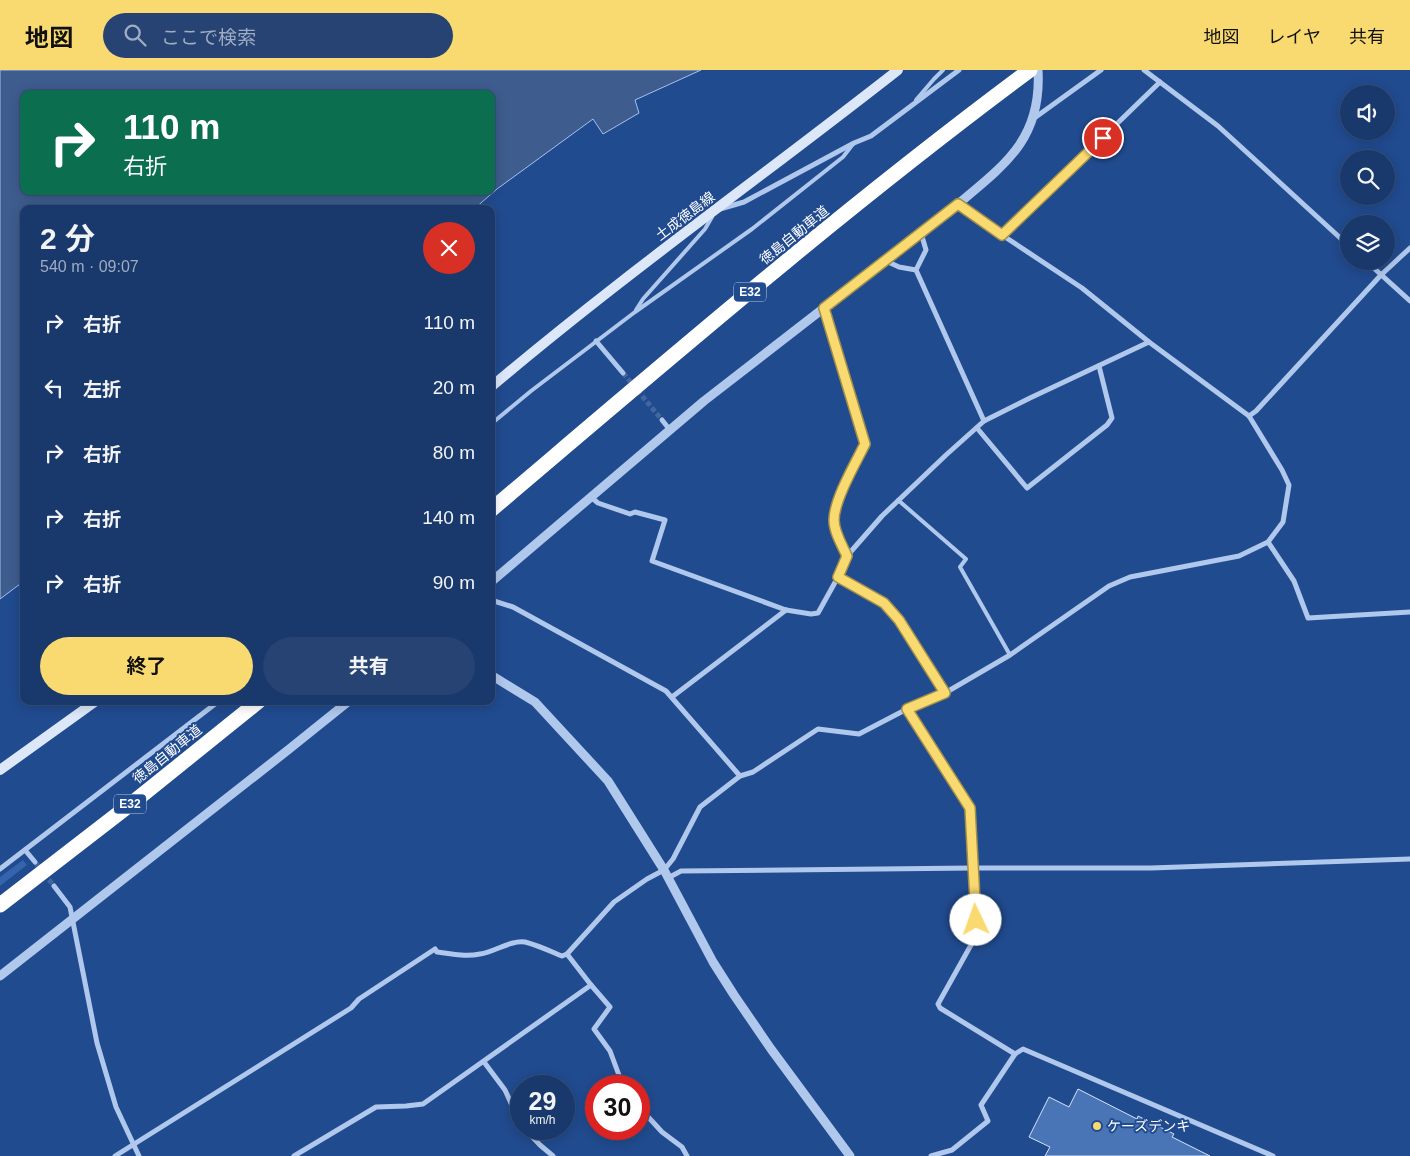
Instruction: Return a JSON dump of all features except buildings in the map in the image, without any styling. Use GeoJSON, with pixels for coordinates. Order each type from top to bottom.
{"type":"FeatureCollection","features":[{"type":"Feature","properties":{"kind":"highway","name":"徳島自動車道"},"geometry":{"type":"LineString","coordinates":[[495,507],[857,204],[1030,70]]}},
{"type":"Feature","properties":{"kind":"highway","name":"徳島自動車道"},"geometry":{"type":"LineString","coordinates":[[0,905],[136,800],[254,705]]}},
{"type":"Feature","properties":{"kind":"main road","name":"土成徳島線"},"geometry":{"type":"LineString","coordinates":[[495,384],[601,298],[898,70]]}},
{"type":"Feature","properties":{"kind":"main road"},"geometry":{"type":"LineString","coordinates":[[0,770],[90,705]]}},
{"type":"Feature","properties":{"kind":"street"},"geometry":{"type":"LineString","coordinates":[[715,211],[744,202],[854,143],[871,136],[959,70]]}},
{"type":"Feature","properties":{"kind":"street"},"geometry":{"type":"LineString","coordinates":[[495,579],[704,401],[997,172],[1018,148],[1027,134],[1038,94],[1038,70]]}},
{"type":"Feature","properties":{"kind":"street"},"geometry":{"type":"LineString","coordinates":[[1032,120],[1101,70]]}},
{"type":"Feature","properties":{"kind":"street"},"geometry":{"type":"LineString","coordinates":[[1144,70],[1218,126],[1340,238]]}},
{"type":"Feature","properties":{"kind":"street"},"geometry":{"type":"LineString","coordinates":[[1002,235],[1160,82]]}},
{"type":"Feature","properties":{"kind":"street"},"geometry":{"type":"LineString","coordinates":[[666,874],[700,807],[740,776],[753,772],[818,730],[858,734],[907,709],[945,693],[1010,655],[1109,586],[1130,577],[1239,556],[1268,542],[1282,522],[1289,485],[1249,416],[1149,342],[1082,288],[958,204]]}},
{"type":"Feature","properties":{"kind":"street"},"geometry":{"type":"LineString","coordinates":[[916,270],[926,250],[921,233]]}},
{"type":"Feature","properties":{"kind":"street"},"geometry":{"type":"LineString","coordinates":[[1249,416],[1256,411],[1380,275],[1410,248]]}},
{"type":"Feature","properties":{"kind":"street"},"geometry":{"type":"LineString","coordinates":[[884,260],[898,267],[916,270]]}},
{"type":"Feature","properties":{"kind":"street"},"geometry":{"type":"LineString","coordinates":[[916,270],[984,421]]}},
{"type":"Feature","properties":{"kind":"street"},"geometry":{"type":"LineString","coordinates":[[1375,270],[1410,301]]}},
{"type":"Feature","properties":{"kind":"street"},"geometry":{"type":"LineString","coordinates":[[824,308],[865,444],[840,496],[834,520],[837,533],[847,556]]}},
{"type":"Feature","properties":{"kind":"street"},"geometry":{"type":"LineString","coordinates":[[596,341],[623,373]]}},
{"type":"Feature","properties":{"kind":"street"},"geometry":{"type":"LineString","coordinates":[[592,498],[598,503],[630,514],[636,512],[665,520],[652,561],[786,610],[811,614],[818,613],[838,577],[847,556],[898,500],[984,421],[1149,342]]}},
{"type":"Feature","properties":{"kind":"street"},"geometry":{"type":"LineString","coordinates":[[977,428],[1027,488],[1107,425],[1112,418],[1099,366]]}},
{"type":"Feature","properties":{"kind":"street"},"geometry":{"type":"LineString","coordinates":[[662,420],[670,430]]}},
{"type":"Feature","properties":{"kind":"street"},"geometry":{"type":"LineString","coordinates":[[1268,542],[1294,581],[1308,618],[1410,612]]}},
{"type":"Feature","properties":{"kind":"street"},"geometry":{"type":"LineString","coordinates":[[838,577],[884,603],[899,620],[945,693]]}},
{"type":"Feature","properties":{"kind":"street"},"geometry":{"type":"LineString","coordinates":[[495,601],[513,607],[666,691],[740,776]]}},
{"type":"Feature","properties":{"kind":"street"},"geometry":{"type":"LineString","coordinates":[[672,697],[786,610]]}},
{"type":"Feature","properties":{"kind":"street"},"geometry":{"type":"LineString","coordinates":[[495,677],[535,702],[608,780],[666,874],[713,962],[734,995],[771,1049],[850,1156]]}},
{"type":"Feature","properties":{"kind":"street"},"geometry":{"type":"LineString","coordinates":[[0,869],[214,705]]}},
{"type":"Feature","properties":{"kind":"street"},"geometry":{"type":"LineString","coordinates":[[0,976],[343,705]]}},
{"type":"Feature","properties":{"kind":"street"},"geometry":{"type":"LineString","coordinates":[[907,709],[970,808],[976,920],[971,945],[938,1004],[940,1008],[1015,1054]]}},
{"type":"Feature","properties":{"kind":"street"},"geometry":{"type":"LineString","coordinates":[[25,850],[35,862]]}},
{"type":"Feature","properties":{"kind":"street"},"geometry":{"type":"LineString","coordinates":[[115,1156],[351,1008],[359,1000],[435,948],[437,952],[461,955],[479,954],[507,944],[524,942],[562,956],[567,954],[614,902],[647,879],[666,874],[682,871],[1151,868],[1410,859]]}},
{"type":"Feature","properties":{"kind":"street"},"geometry":{"type":"LineString","coordinates":[[54,886],[70,907],[97,1043],[116,1107],[139,1156]]}},
{"type":"Feature","properties":{"kind":"street"},"geometry":{"type":"LineString","coordinates":[[567,954],[610,1008],[594,1029],[610,1051],[619,1075]]}},
{"type":"Feature","properties":{"kind":"street"},"geometry":{"type":"LineString","coordinates":[[294,1156],[376,1107],[423,1104],[590,985]]}},
{"type":"Feature","properties":{"kind":"street"},"geometry":{"type":"LineString","coordinates":[[931,1156],[952,1150],[988,1121],[981,1105],[1015,1054],[1023,1049],[1273,1156]]}},
{"type":"Feature","properties":{"kind":"street"},"geometry":{"type":"LineString","coordinates":[[484,1062],[504,1090],[510,1102]]}},
{"type":"Feature","properties":{"kind":"street"},"geometry":{"type":"LineString","coordinates":[[650,1118],[662,1132],[682,1148],[687,1156]]}},
{"type":"Feature","properties":{"kind":"street"},"geometry":{"type":"LineString","coordinates":[[535,1140],[553,1156]]}},
{"type":"Feature","properties":{"kind":"lane"},"geometry":{"type":"LineString","coordinates":[[913,104],[943,70]]}},
{"type":"Feature","properties":{"kind":"lane"},"geometry":{"type":"LineString","coordinates":[[495,421],[634,312],[752,229],[843,157],[854,143]]}},
{"type":"Feature","properties":{"kind":"lane"},"geometry":{"type":"LineString","coordinates":[[634,312],[643,298],[705,229],[715,211]]}},
{"type":"Feature","properties":{"kind":"lane"},"geometry":{"type":"LineString","coordinates":[[898,500],[966,559],[960,567],[1010,655]]}},
{"type":"Feature","properties":{"kind":"shaded area"},"geometry":{"type":"Polygon","coordinates":[[[0,70],[701,70],[635,100],[639,113],[603,134],[593,119],[495,191],[495,90],[20,90],[20,195],[490,195],[479,205],[20,205],[20,584],[0,599],[0,70]]]}},
{"type":"Feature","properties":{"kind":"shaded area"},"geometry":{"type":"Polygon","coordinates":[[[23,860],[27,865],[0,886],[0,877],[23,860]]]}},
{"type":"Feature","properties":{"kind":"tunnel"},"geometry":{"type":"LineString","coordinates":[[623,373],[662,420]]}},
{"type":"Feature","properties":{"kind":"tunnel"},"geometry":{"type":"LineString","coordinates":[[35,862],[54,886]]}},
{"type":"Feature","properties":{"kind":"place","name":"ケーズデンキ"},"geometry":{"type":"Point","coordinates":[1097,1126]}},
{"type":"Feature","properties":{"kind":"route"},"geometry":{"type":"LineString","coordinates":[[976,920],[970,808],[907,709],[945,693],[899,620],[884,603],[838,577],[847,556],[837,533],[834,520],[840,496],[865,444],[824,308],[958,204],[1002,235],[1103,138]]}}]}
